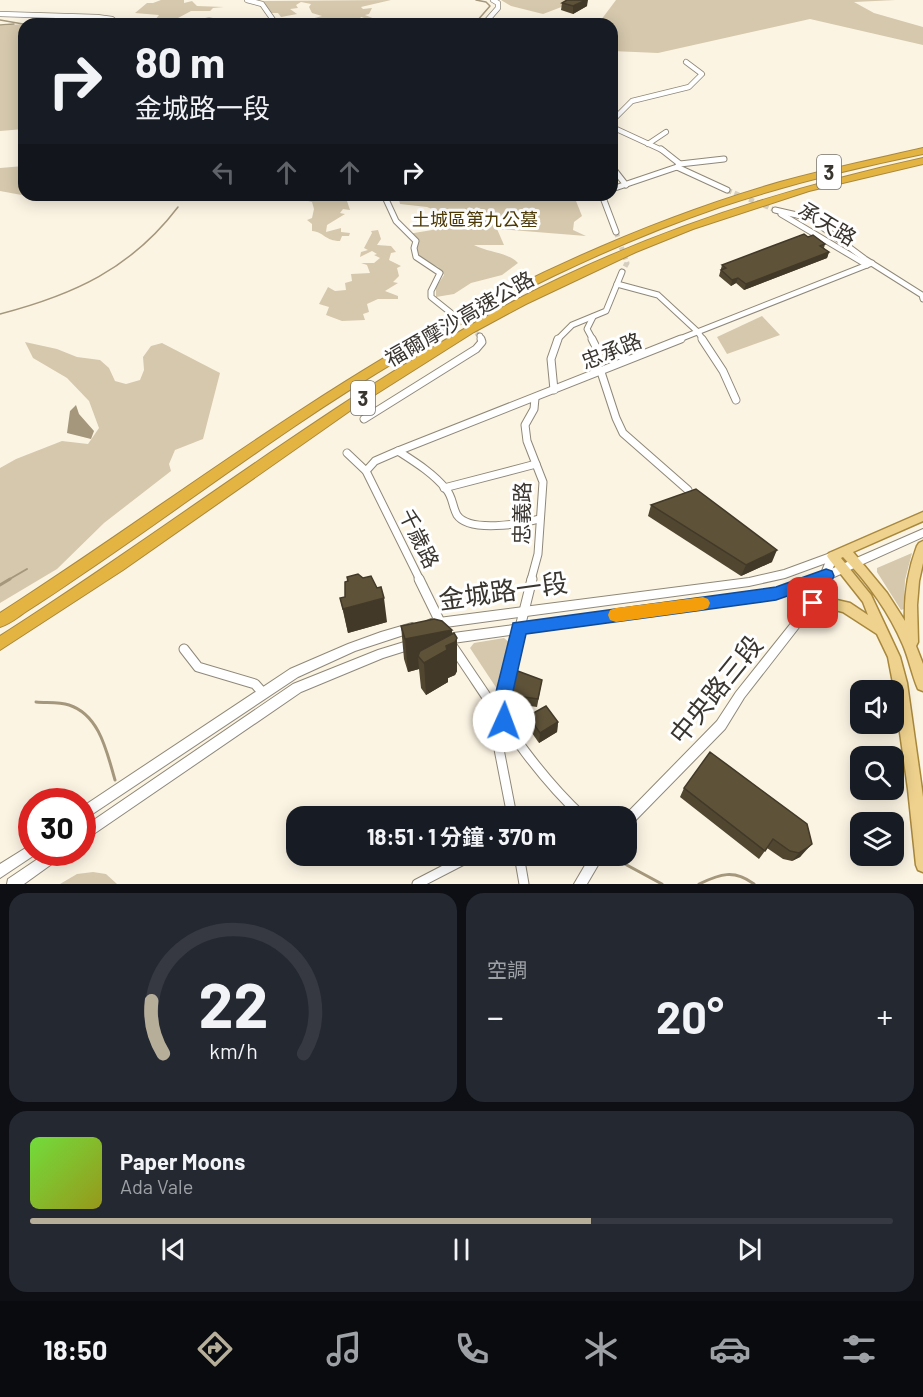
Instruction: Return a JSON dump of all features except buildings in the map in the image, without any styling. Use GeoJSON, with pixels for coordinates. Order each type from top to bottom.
{"type":"FeatureCollection","features":[{"type":"Feature","properties":{"kind":"highway","name":"福爾摩沙高速公路"},"geometry":{"type":"LineString","coordinates":[[0,621],[284,428],[382,365],[460,319],[524,286],[595,252],[708,207],[777,186],[923,151]]}},
{"type":"Feature","properties":{"kind":"highway","name":"福爾摩沙高速公路"},"geometry":{"type":"LineString","coordinates":[[0,644],[165,534],[311,432],[403,371],[472,329],[600,265],[666,238],[763,202],[836,179],[923,161]]}},
{"type":"Feature","properties":{"kind":"highway"},"geometry":{"type":"LineString","coordinates":[[763,202],[923,170]]}},
{"type":"Feature","properties":{"kind":"main road"},"geometry":{"type":"LineString","coordinates":[[839,554],[923,516]]}},
{"type":"Feature","properties":{"kind":"main road"},"geometry":{"type":"LineString","coordinates":[[826,576],[923,533]]}},
{"type":"Feature","properties":{"kind":"main road"},"geometry":{"type":"LineString","coordinates":[[913,651],[910,618],[911,591],[923,546]]}},
{"type":"Feature","properties":{"kind":"main road","name":"金城路一段"},"geometry":{"type":"LineString","coordinates":[[96,806],[294,673],[328,656],[379,636],[440,622],[749,582],[785,574],[839,554]]}},
{"type":"Feature","properties":{"kind":"main road"},"geometry":{"type":"LineString","coordinates":[[839,554],[857,563],[883,594],[913,651],[923,684]]}},
{"type":"Feature","properties":{"kind":"main road"},"geometry":{"type":"LineString","coordinates":[[839,554],[844,568],[867,599],[894,657],[900,683],[923,866]]}},
{"type":"Feature","properties":{"kind":"main road","name":"金城路一段"},"geometry":{"type":"LineString","coordinates":[[96,826],[297,688],[382,653],[420,642],[776,594],[826,576]]}},
{"type":"Feature","properties":{"kind":"main road"},"geometry":{"type":"LineString","coordinates":[[815,600],[846,607],[874,624],[886,636]]}},
{"type":"Feature","properties":{"kind":"main road"},"geometry":{"type":"LineString","coordinates":[[0,872],[18,860]]}},
{"type":"Feature","properties":{"kind":"main road"},"geometry":{"type":"LineString","coordinates":[[13,884],[39,866]]}},
{"type":"Feature","properties":{"kind":"street"},"geometry":{"type":"LineString","coordinates":[[247,0],[262,4],[272,18]]}},
{"type":"Feature","properties":{"kind":"street"},"geometry":{"type":"LineString","coordinates":[[489,18],[498,8],[498,3],[494,0]]}},
{"type":"Feature","properties":{"kind":"street"},"geometry":{"type":"LineString","coordinates":[[0,14],[55,14],[78,18],[104,18]]}},
{"type":"Feature","properties":{"kind":"street"},"geometry":{"type":"LineString","coordinates":[[618,115],[632,101],[689,87],[702,74],[686,62]]}},
{"type":"Feature","properties":{"kind":"street"},"geometry":{"type":"LineString","coordinates":[[618,131],[670,154],[678,166],[727,190]]}},
{"type":"Feature","properties":{"kind":"street"},"geometry":{"type":"LineString","coordinates":[[648,144],[666,132]]}},
{"type":"Feature","properties":{"kind":"street"},"geometry":{"type":"LineString","coordinates":[[618,187],[678,166],[724,159]]}},
{"type":"Feature","properties":{"kind":"street"},"geometry":{"type":"LineString","coordinates":[[618,174],[626,184]]}},
{"type":"Feature","properties":{"kind":"street"},"geometry":{"type":"LineString","coordinates":[[386,201],[393,219],[405,234],[416,241],[414,248],[416,257],[440,273],[431,291],[431,297],[451,313]]}},
{"type":"Feature","properties":{"kind":"street"},"geometry":{"type":"LineString","coordinates":[[604,201],[616,232]]}},
{"type":"Feature","properties":{"kind":"street","name":"承天路"},"geometry":{"type":"LineString","coordinates":[[869,264],[810,218],[775,210],[869,264],[923,299]]}},
{"type":"Feature","properties":{"kind":"street"},"geometry":{"type":"LineString","coordinates":[[787,217],[794,214]]}},
{"type":"Feature","properties":{"kind":"street"},"geometry":{"type":"LineString","coordinates":[[796,222],[795,217],[800,217],[819,225]]}},
{"type":"Feature","properties":{"kind":"street","name":"忠承路"},"geometry":{"type":"LineString","coordinates":[[366,471],[375,461],[398,451],[869,264]]}},
{"type":"Feature","properties":{"kind":"street"},"geometry":{"type":"LineString","coordinates":[[554,390],[551,368],[554,346],[564,330],[606,311],[622,272]]}},
{"type":"Feature","properties":{"kind":"street"},"geometry":{"type":"LineString","coordinates":[[617,284],[658,295],[698,332],[723,371],[736,400]]}},
{"type":"Feature","properties":{"kind":"street"},"geometry":{"type":"LineString","coordinates":[[593,317],[587,329],[596,347],[615,356],[631,359]]}},
{"type":"Feature","properties":{"kind":"street"},"geometry":{"type":"LineString","coordinates":[[364,419],[476,349],[482,342],[480,336]]}},
{"type":"Feature","properties":{"kind":"street"},"geometry":{"type":"LineString","coordinates":[[601,372],[611,392],[615,421],[623,433],[688,490]]}},
{"type":"Feature","properties":{"kind":"street","name":"忠義路"},"geometry":{"type":"LineString","coordinates":[[510,806],[498,744],[504,721],[502,700],[538,554],[543,482],[527,441],[525,425],[534,409],[536,398]]}},
{"type":"Feature","properties":{"kind":"street"},"geometry":{"type":"LineString","coordinates":[[398,451],[444,488],[453,499],[457,514],[461,519],[472,523],[517,525],[539,519]]}},
{"type":"Feature","properties":{"kind":"street","name":"千歲路"},"geometry":{"type":"LineString","coordinates":[[347,453],[366,471],[447,638],[539,771],[571,806]]}},
{"type":"Feature","properties":{"kind":"street"},"geometry":{"type":"LineString","coordinates":[[444,488],[536,464]]}},
{"type":"Feature","properties":{"kind":"street","name":"中央路三段"},"geometry":{"type":"LineString","coordinates":[[637,811],[721,725],[740,695],[815,600],[839,554]]}},
{"type":"Feature","properties":{"kind":"street"},"geometry":{"type":"LineString","coordinates":[[184,649],[198,666],[255,684],[263,693]]}},
{"type":"Feature","properties":{"kind":"street"},"geometry":{"type":"LineString","coordinates":[[485,691],[502,700]]}},
{"type":"Feature","properties":{"kind":"street"},"geometry":{"type":"LineString","coordinates":[[417,884],[452,866]]}},
{"type":"Feature","properties":{"kind":"street"},"geometry":{"type":"LineString","coordinates":[[521,866],[524,884]]}},
{"type":"Feature","properties":{"kind":"street"},"geometry":{"type":"LineString","coordinates":[[580,884],[591,866]]}},
{"type":"Feature","properties":{"kind":"green space"},"geometry":{"type":"Polygon","coordinates":[[[161,0],[184,0],[184,3],[192,1],[197,6],[224,7],[213,8],[210,11],[191,11],[178,18],[157,18],[159,15],[135,13],[147,3],[161,0]]]}},
{"type":"Feature","properties":{"kind":"green space"},"geometry":{"type":"Polygon","coordinates":[[[391,0],[361,7],[363,9],[372,8],[369,14],[365,15],[372,18],[315,18],[322,16],[312,13],[309,7],[311,4],[301,2],[296,5],[298,8],[290,9],[297,14],[281,17],[278,13],[271,13],[263,1],[391,0]]]}},
{"type":"Feature","properties":{"kind":"green space"},"geometry":{"type":"Polygon","coordinates":[[[501,0],[580,0],[543,14],[511,6],[501,0]]]}},
{"type":"Feature","properties":{"kind":"green space"},"geometry":{"type":"Polygon","coordinates":[[[616,0],[896,0],[854,2],[874,13],[923,27],[923,45],[810,19],[658,53],[618,51],[618,18],[602,18],[616,0]]]}},
{"type":"Feature","properties":{"kind":"green space"},"geometry":{"type":"Polygon","coordinates":[[[18,24],[18,130],[0,131],[0,26],[18,24]]]}},
{"type":"Feature","properties":{"kind":"green space"},"geometry":{"type":"Polygon","coordinates":[[[18,166],[18,194],[0,191],[0,168],[18,166]]]}},
{"type":"Feature","properties":{"kind":"green space","name":"土城區第九公墓"},"geometry":{"type":"Polygon","coordinates":[[[308,201],[347,201],[350,210],[343,209],[340,213],[345,214],[327,225],[326,232],[341,228],[341,232],[350,233],[349,236],[342,236],[340,241],[335,241],[312,231],[312,224],[307,220],[312,218],[314,209],[312,202],[308,201]]]}},
{"type":"Feature","properties":{"kind":"green space","name":"土城區第九公墓"},"geometry":{"type":"Polygon","coordinates":[[[399,201],[576,201],[582,216],[574,222],[573,230],[586,236],[497,229],[504,245],[474,245],[514,259],[518,263],[502,275],[471,283],[454,294],[436,297],[436,287],[444,275],[438,267],[421,259],[408,234],[450,224],[451,217],[427,207],[400,204],[399,201]]]}},
{"type":"Feature","properties":{"kind":"green space","name":"土城區第九公墓"},"geometry":{"type":"Polygon","coordinates":[[[378,230],[381,239],[377,245],[391,246],[396,252],[391,253],[389,260],[401,266],[397,268],[399,276],[393,282],[398,283],[385,291],[398,296],[398,299],[378,299],[367,304],[369,312],[363,314],[365,320],[342,321],[326,315],[329,307],[319,304],[328,287],[335,291],[346,290],[345,283],[352,281],[351,274],[370,273],[367,265],[361,263],[374,263],[380,258],[372,251],[360,257],[361,252],[368,250],[364,248],[371,231],[378,230]]]}},
{"type":"Feature","properties":{"kind":"green space"},"geometry":{"type":"Polygon","coordinates":[[[762,316],[780,335],[727,354],[717,337],[762,316]]]}},
{"type":"Feature","properties":{"kind":"green space"},"geometry":{"type":"Polygon","coordinates":[[[25,342],[57,349],[77,357],[100,360],[109,368],[115,381],[126,384],[140,380],[144,370],[143,357],[151,346],[162,343],[220,373],[203,439],[175,450],[169,464],[171,471],[104,523],[57,569],[0,603],[0,468],[16,459],[62,441],[88,444],[99,428],[89,401],[67,378],[33,358],[25,342]]]}},
{"type":"Feature","properties":{"kind":"green space"},"geometry":{"type":"Polygon","coordinates":[[[912,553],[905,580],[904,609],[901,610],[877,572],[877,568],[912,553]]]}},
{"type":"Feature","properties":{"kind":"green space"},"geometry":{"type":"Polygon","coordinates":[[[504,638],[510,643],[501,695],[470,648],[474,643],[504,638]]]}},
{"type":"Feature","properties":{"kind":"green space"},"geometry":{"type":"Polygon","coordinates":[[[93,872],[106,874],[117,884],[60,884],[77,874],[93,872]]]}},
{"type":"Feature","properties":{"kind":"shaded area"},"geometry":{"type":"Polygon","coordinates":[[[76,405],[79,414],[94,431],[91,439],[67,433],[70,411],[76,405]]]}},
{"type":"Feature","properties":{"kind":"waterway"},"geometry":{"type":"LineString","coordinates":[[476,0],[486,2],[490,6],[480,18]]}},
{"type":"Feature","properties":{"kind":"waterway"},"geometry":{"type":"LineString","coordinates":[[0,20],[18,23]]}},
{"type":"Feature","properties":{"kind":"waterway"},"geometry":{"type":"LineString","coordinates":[[0,25],[14,24]]}},
{"type":"Feature","properties":{"kind":"waterway"},"geometry":{"type":"LineString","coordinates":[[0,314],[52,298],[99,277],[141,247],[178,207]]}},
{"type":"Feature","properties":{"kind":"waterway"},"geometry":{"type":"LineString","coordinates":[[8,580],[27,569]]}},
{"type":"Feature","properties":{"kind":"waterway"},"geometry":{"type":"LineString","coordinates":[[0,585],[10,579]]}},
{"type":"Feature","properties":{"kind":"waterway"},"geometry":{"type":"LineString","coordinates":[[36,702],[69,705],[88,717],[101,736],[115,780]]}},
{"type":"Feature","properties":{"kind":"waterway"},"geometry":{"type":"LineString","coordinates":[[629,866],[662,884]]}},
{"type":"Feature","properties":{"kind":"waterway"},"geometry":{"type":"LineString","coordinates":[[699,884],[727,875],[740,876],[754,884]]}},
{"type":"Feature","properties":{"kind":"tunnel"},"geometry":{"type":"LineString","coordinates":[[727,190],[775,210]]}},
{"type":"Feature","properties":{"kind":"tunnel"},"geometry":{"type":"LineString","coordinates":[[616,232],[627,263],[622,272]]}},
{"type":"Feature","properties":{"kind":"tunnel"},"geometry":{"type":"LineString","coordinates":[[451,313],[480,336]]}},
{"type":"Feature","properties":{"kind":"slow traffic"},"geometry":{"type":"LineString","coordinates":[[616,615],[703,603]]}},
{"type":"Feature","properties":{"kind":"route"},"geometry":{"type":"LineString","coordinates":[[504,721],[502,700],[519,628],[776,594],[826,576],[813,603]]}}]}
